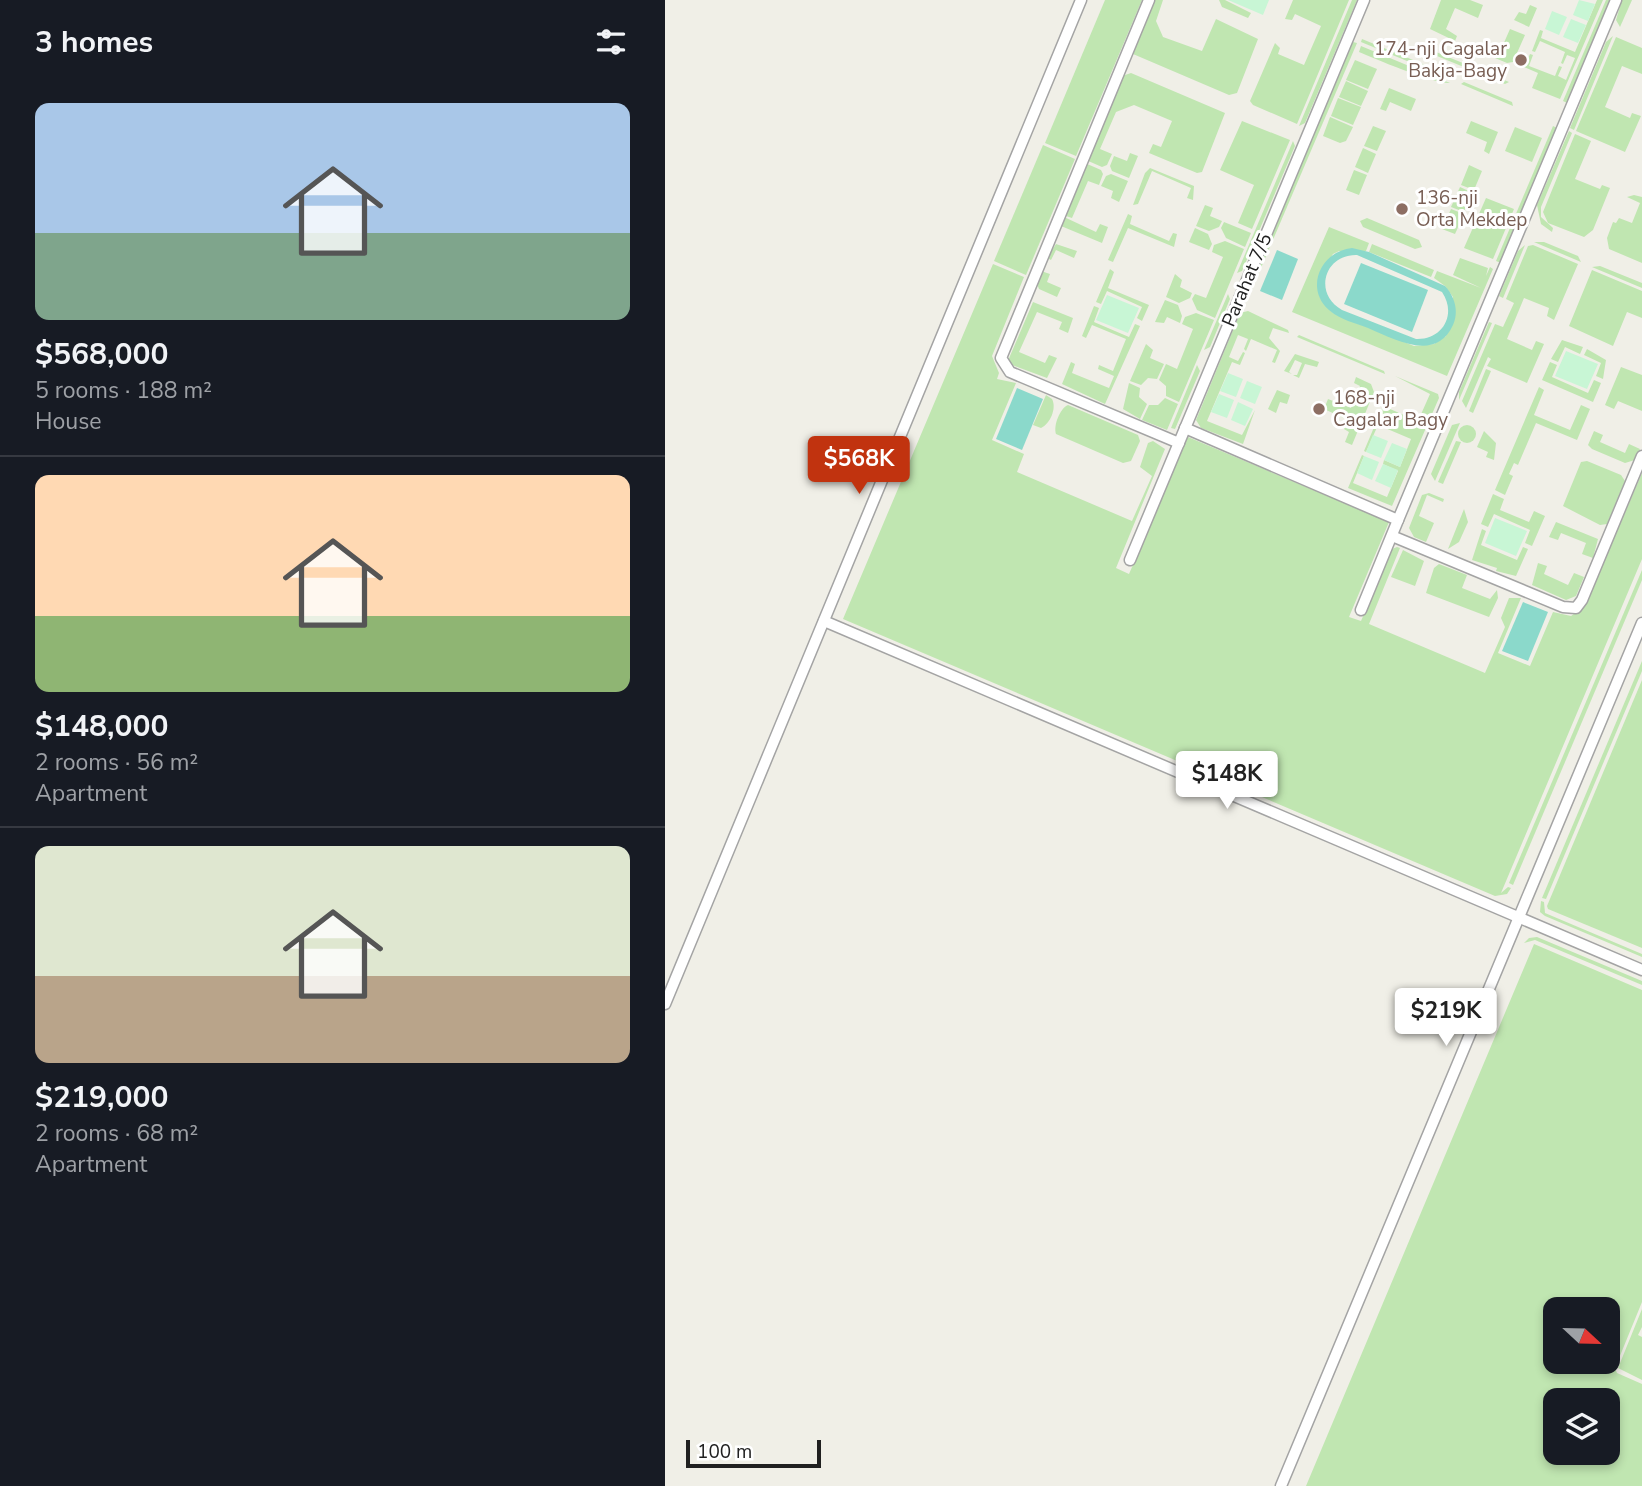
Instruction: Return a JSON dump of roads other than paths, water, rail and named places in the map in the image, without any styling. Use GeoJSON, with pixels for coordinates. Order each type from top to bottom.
{"type":"FeatureCollection","features":[{"type":"Feature","properties":{"kind":"street"},"geometry":{"type":"LineString","coordinates":[[665,1004],[1081,0]]}},
{"type":"Feature","properties":{"kind":"street"},"geometry":{"type":"LineString","coordinates":[[1149,0],[1003,350],[1003,363],[1010,372],[1178,443]]}},
{"type":"Feature","properties":{"kind":"street","name":"Parahat 7/5"},"geometry":{"type":"LineString","coordinates":[[1130,559],[1364,0]]}},
{"type":"Feature","properties":{"kind":"street"},"geometry":{"type":"LineString","coordinates":[[1361,610],[1616,0]]}},
{"type":"Feature","properties":{"kind":"street"},"geometry":{"type":"LineString","coordinates":[[1185,428],[1398,520]]}},
{"type":"Feature","properties":{"kind":"street"},"geometry":{"type":"LineString","coordinates":[[1392,536],[1563,607],[1576,608],[1582,600],[1642,456]]}},
{"type":"Feature","properties":{"kind":"street"},"geometry":{"type":"LineString","coordinates":[[824,621],[1516,919],[1642,970]]}},
{"type":"Feature","properties":{"kind":"street"},"geometry":{"type":"LineString","coordinates":[[1281,1486],[1642,623]]}},
{"type":"Feature","properties":{"kind":"place","name":"174-nji Cagalar Bakja-Bagy"},"geometry":{"type":"Point","coordinates":[1521,60]}},
{"type":"Feature","properties":{"kind":"place","name":"136-nji Orta Mekdep"},"geometry":{"type":"Point","coordinates":[1402,209]}},
{"type":"Feature","properties":{"kind":"place","name":"168-nji Cagalar Bagy"},"geometry":{"type":"Point","coordinates":[1319,409]}}]}
